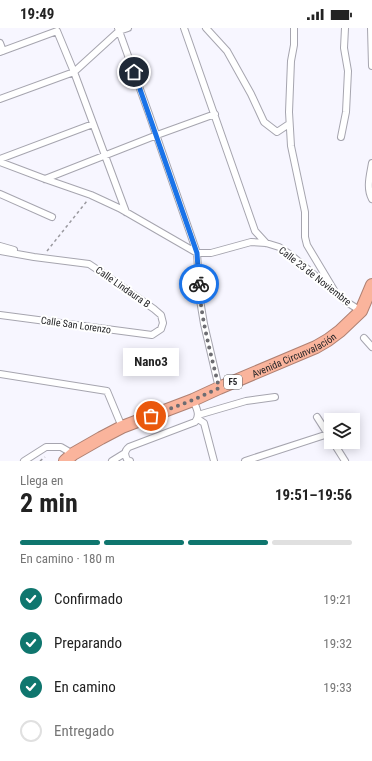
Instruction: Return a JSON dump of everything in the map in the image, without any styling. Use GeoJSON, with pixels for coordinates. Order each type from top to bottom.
{"type":"FeatureCollection","features":[{"type":"Feature","properties":{"kind":"highway","name":"Avenida Circunvalación"},"geometry":{"type":"LineString","coordinates":[[69,457],[122,427],[193,400],[316,347],[340,331],[361,310],[372,285]]}},
{"type":"Feature","properties":{"kind":"street"},"geometry":{"type":"LineString","coordinates":[[0,99],[74,72],[118,30],[128,28]]}},
{"type":"Feature","properties":{"kind":"street"},"geometry":{"type":"LineString","coordinates":[[184,28],[255,232],[266,243]]}},
{"type":"Feature","properties":{"kind":"street"},"geometry":{"type":"LineString","coordinates":[[206,28],[227,50],[251,94],[264,122],[277,132],[289,124]]}},
{"type":"Feature","properties":{"kind":"street"},"geometry":{"type":"LineString","coordinates":[[294,28],[294,45],[291,61],[289,124],[291,146],[305,212],[304,237],[306,245],[337,295]]}},
{"type":"Feature","properties":{"kind":"street"},"geometry":{"type":"LineString","coordinates":[[342,136],[346,112],[348,71],[344,48],[345,28]]}},
{"type":"Feature","properties":{"kind":"street"},"geometry":{"type":"LineString","coordinates":[[371,28],[372,66]]}},
{"type":"Feature","properties":{"kind":"street"},"geometry":{"type":"LineString","coordinates":[[118,30],[157,135],[197,253],[200,300],[219,388]]}},
{"type":"Feature","properties":{"kind":"street"},"geometry":{"type":"LineString","coordinates":[[0,42],[2,51],[57,31],[74,72],[126,212]]}},
{"type":"Feature","properties":{"kind":"street"},"geometry":{"type":"LineString","coordinates":[[45,179],[214,114]]}},
{"type":"Feature","properties":{"kind":"street"},"geometry":{"type":"LineString","coordinates":[[0,160],[93,124]]}},
{"type":"Feature","properties":{"kind":"street"},"geometry":{"type":"LineString","coordinates":[[0,160],[45,179],[92,195],[126,212],[197,253]]}},
{"type":"Feature","properties":{"kind":"street"},"geometry":{"type":"LineString","coordinates":[[372,163],[369,180],[369,194],[372,199]]}},
{"type":"Feature","properties":{"kind":"street"},"geometry":{"type":"LineString","coordinates":[[0,194],[52,217]]}},
{"type":"Feature","properties":{"kind":"street","name":"Calle 23 de Noviembre"},"geometry":{"type":"LineString","coordinates":[[197,253],[211,254],[251,242],[266,243],[279,247],[291,255],[345,302],[361,310]]}},
{"type":"Feature","properties":{"kind":"street","name":"Calle Lindaura B"},"geometry":{"type":"LineString","coordinates":[[0,246],[34,257]]}},
{"type":"Feature","properties":{"kind":"street","name":"Calle Lindaura B"},"geometry":{"type":"LineString","coordinates":[[0,251],[89,264],[161,315],[163,323],[161,329],[152,335]]}},
{"type":"Feature","properties":{"kind":"street","name":"Calle San Lorenzo"},"geometry":{"type":"LineString","coordinates":[[0,314],[152,335]]}},
{"type":"Feature","properties":{"kind":"street"},"geometry":{"type":"LineString","coordinates":[[364,338],[372,347]]}},
{"type":"Feature","properties":{"kind":"street"},"geometry":{"type":"LineString","coordinates":[[0,374],[107,391],[122,427]]}},
{"type":"Feature","properties":{"kind":"street"},"geometry":{"type":"LineString","coordinates":[[112,461],[124,453],[129,447],[195,422],[198,417],[246,401],[275,397]]}},
{"type":"Feature","properties":{"kind":"street"},"geometry":{"type":"LineString","coordinates":[[193,400],[198,417],[204,423],[214,461]]}},
{"type":"Feature","properties":{"kind":"street"},"geometry":{"type":"LineString","coordinates":[[317,417],[324,428]]}},
{"type":"Feature","properties":{"kind":"street"},"geometry":{"type":"LineString","coordinates":[[245,461],[324,437]]}},
{"type":"Feature","properties":{"kind":"street"},"geometry":{"type":"LineString","coordinates":[[24,461],[46,447],[61,448],[69,457]]}},
{"type":"Feature","properties":{"kind":"street"},"geometry":{"type":"LineString","coordinates":[[337,449],[345,461]]}},
{"type":"Feature","properties":{"kind":"street"},"geometry":{"type":"LineString","coordinates":[[124,453],[128,461],[130,461]]}},
{"type":"Feature","properties":{"kind":"path"},"geometry":{"type":"LineString","coordinates":[[42,258],[92,195]]}},
{"type":"Feature","properties":{"kind":"way so far"},"geometry":{"type":"LineString","coordinates":[[151,416],[219,388],[204,324],[199,284]]}},
{"type":"Feature","properties":{"kind":"place","name":"Nano3"},"geometry":{"type":"Point","coordinates":[151,416]}},
{"type":"Feature","properties":{"kind":"route"},"geometry":{"type":"LineString","coordinates":[[134,72],[197,253],[199,284]]}}]}
